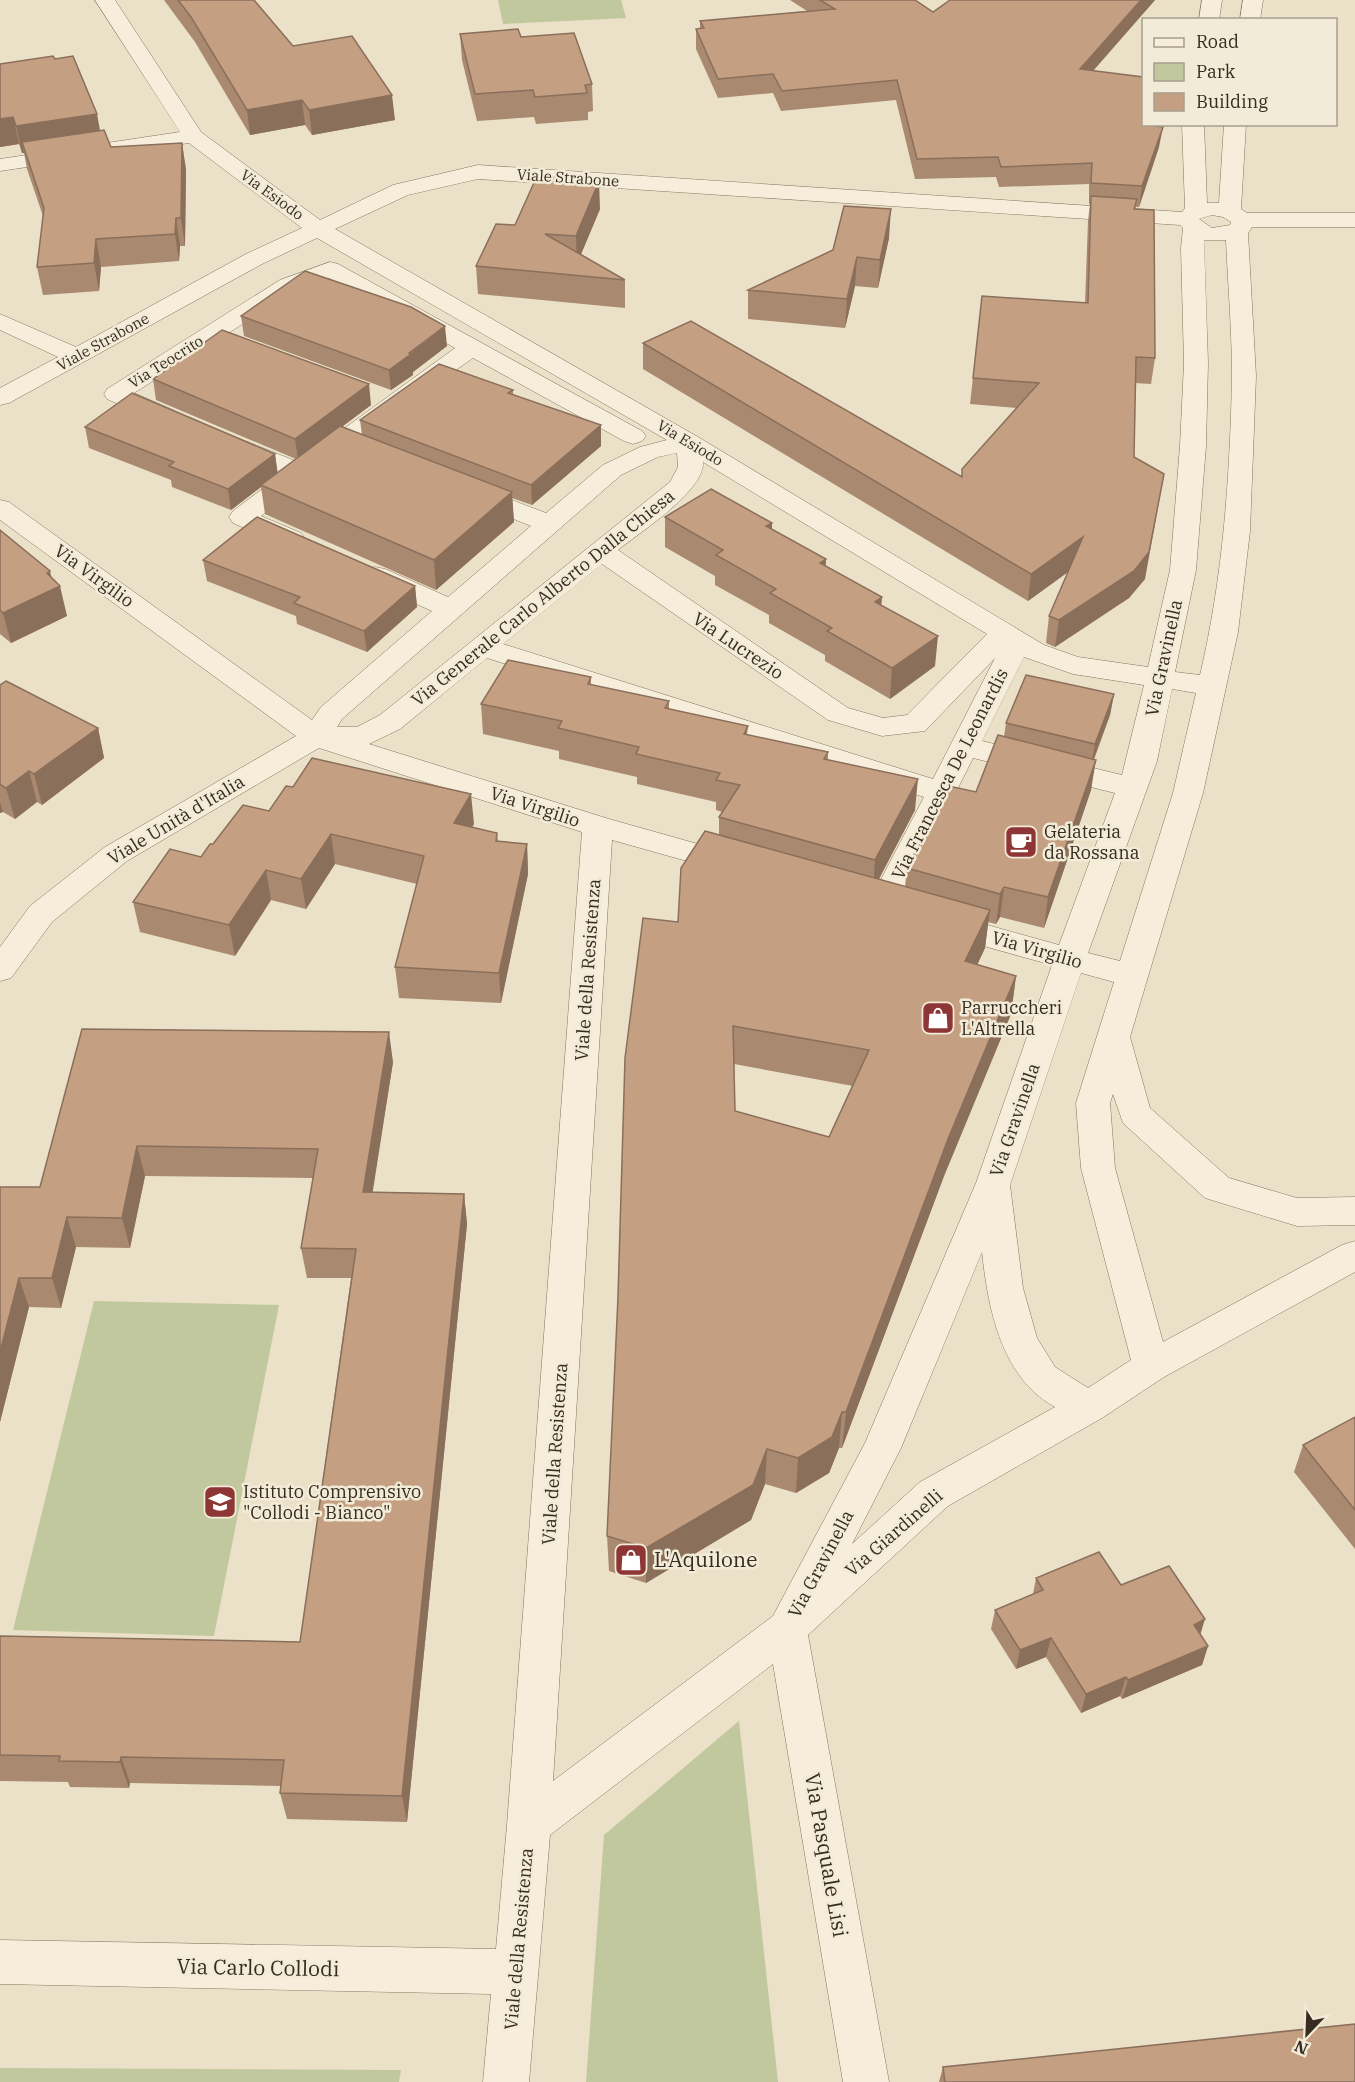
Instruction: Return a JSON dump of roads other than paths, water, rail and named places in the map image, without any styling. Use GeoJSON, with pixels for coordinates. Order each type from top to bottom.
{"type":"FeatureCollection","features":[{"type":"Feature","properties":{"kind":"street"},"geometry":{"type":"LineString","coordinates":[[0,165],[193,136],[105,0]]}},
{"type":"Feature","properties":{"kind":"street"},"geometry":{"type":"LineString","coordinates":[[1209,18],[1212,0]]}},
{"type":"Feature","properties":{"kind":"street"},"geometry":{"type":"LineString","coordinates":[[1250,18],[1253,0]]}},
{"type":"Feature","properties":{"kind":"street","name":"Via Gravinella"},"geometry":{"type":"LineString","coordinates":[[787,1629],[882,1449],[993,1183],[1070,959],[1142,761],[1183,570],[1193,446],[1196,363],[1192,248],[1193,126]]}},
{"type":"Feature","properties":{"kind":"street"},"geometry":{"type":"LineString","coordinates":[[1151,1366],[1098,1168],[1094,1103],[1188,793],[1224,632],[1237,531],[1244,376],[1236,221],[1235,126]]}},
{"type":"Feature","properties":{"kind":"street","name":"Via Esiodo"},"geometry":{"type":"LineString","coordinates":[[193,136],[318,229],[689,442],[1034,651],[1073,665],[1212,686]]}},
{"type":"Feature","properties":{"kind":"street","name":"Viale Strabone"},"geometry":{"type":"LineString","coordinates":[[0,398],[254,259],[401,190],[478,172],[1193,219]]}},
{"type":"Feature","properties":{"kind":"street"},"geometry":{"type":"LineString","coordinates":[[1193,219],[1212,208],[1236,221],[1355,220]]}},
{"type":"Feature","properties":{"kind":"street","name":"Via Esiodo"},"geometry":{"type":"LineString","coordinates":[[330,269],[633,436]]}},
{"type":"Feature","properties":{"kind":"street","name":"Via Teocrito"},"geometry":{"type":"LineString","coordinates":[[301,473],[116,394],[222,338],[288,285],[330,269]]}},
{"type":"Feature","properties":{"kind":"street"},"geometry":{"type":"LineString","coordinates":[[0,321],[76,356]]}},
{"type":"Feature","properties":{"kind":"street"},"geometry":{"type":"LineString","coordinates":[[315,549],[242,517],[301,473],[351,447],[384,398],[472,347]]}},
{"type":"Feature","properties":{"kind":"street"},"geometry":{"type":"LineString","coordinates":[[316,737],[331,713],[612,470],[648,452],[689,442]]}},
{"type":"Feature","properties":{"kind":"street","name":"Via Generale Carlo Alberto Dalla Chiesa"},"geometry":{"type":"LineString","coordinates":[[316,737],[362,736],[390,722],[681,486],[691,467],[689,442]]}},
{"type":"Feature","properties":{"kind":"street"},"geometry":{"type":"LineString","coordinates":[[450,486],[550,524]]}},
{"type":"Feature","properties":{"kind":"street","name":"Via Virgilio"},"geometry":{"type":"LineString","coordinates":[[0,508],[316,737],[598,826],[757,871]]}},
{"type":"Feature","properties":{"kind":"street","name":"Via Lucrezio"},"geometry":{"type":"LineString","coordinates":[[601,551],[838,714],[882,727]]}},
{"type":"Feature","properties":{"kind":"street"},"geometry":{"type":"LineString","coordinates":[[357,568],[451,609]]}},
{"type":"Feature","properties":{"kind":"street","name":"Via Francesca De Leonardis"},"geometry":{"type":"LineString","coordinates":[[882,727],[915,724],[1011,637]]}},
{"type":"Feature","properties":{"kind":"street","name":"Via Francesca De Leonardis"},"geometry":{"type":"LineString","coordinates":[[872,903],[942,792],[1011,637]]}},
{"type":"Feature","properties":{"kind":"street"},"geometry":{"type":"LineString","coordinates":[[483,647],[942,792]]}},
{"type":"Feature","properties":{"kind":"street"},"geometry":{"type":"LineString","coordinates":[[854,764],[882,727]]}},
{"type":"Feature","properties":{"kind":"street","name":"Viale Unità d'Italia"},"geometry":{"type":"LineString","coordinates":[[0,970],[41,914],[116,854],[316,737]]}},
{"type":"Feature","properties":{"kind":"street"},"geometry":{"type":"LineString","coordinates":[[964,746],[1133,788]]}},
{"type":"Feature","properties":{"kind":"street","name":"Viale della Resistenza"},"geometry":{"type":"LineString","coordinates":[[506,2082],[529,1825],[598,826]]}},
{"type":"Feature","properties":{"kind":"street","name":"Via Virgilio"},"geometry":{"type":"LineString","coordinates":[[872,903],[1132,976]]}},
{"type":"Feature","properties":{"kind":"street"},"geometry":{"type":"LineString","coordinates":[[1113,1037],[1135,1114],[1217,1188],[1297,1212],[1355,1211]]}},
{"type":"Feature","properties":{"kind":"street"},"geometry":{"type":"LineString","coordinates":[[993,1183],[1000,1268],[1023,1352],[1043,1380],[1089,1407]]}},
{"type":"Feature","properties":{"kind":"street","name":"Via Giardinelli"},"geometry":{"type":"LineString","coordinates":[[529,1825],[787,1629],[934,1494],[1089,1407],[1151,1366],[1355,1256]]}},
{"type":"Feature","properties":{"kind":"street","name":"Via Pasquale Lisi"},"geometry":{"type":"LineString","coordinates":[[787,1629],[866,2082]]}},
{"type":"Feature","properties":{"kind":"street","name":"Via Carlo Collodi"},"geometry":{"type":"LineString","coordinates":[[0,1962],[516,1972]]}},
{"type":"Feature","properties":{"kind":"place","name":"Gelateria da Rossana"},"geometry":{"type":"Point","coordinates":[1021,842]}},
{"type":"Feature","properties":{"kind":"place","name":"Parruccheri L'Altrella"},"geometry":{"type":"Point","coordinates":[938,1018]}},
{"type":"Feature","properties":{"kind":"place","name":"Istituto Comprensivo \"Collodi - Bianco\""},"geometry":{"type":"Point","coordinates":[220,1502]}},
{"type":"Feature","properties":{"kind":"place","name":"L'Aquilone"},"geometry":{"type":"Point","coordinates":[631,1560]}}]}
